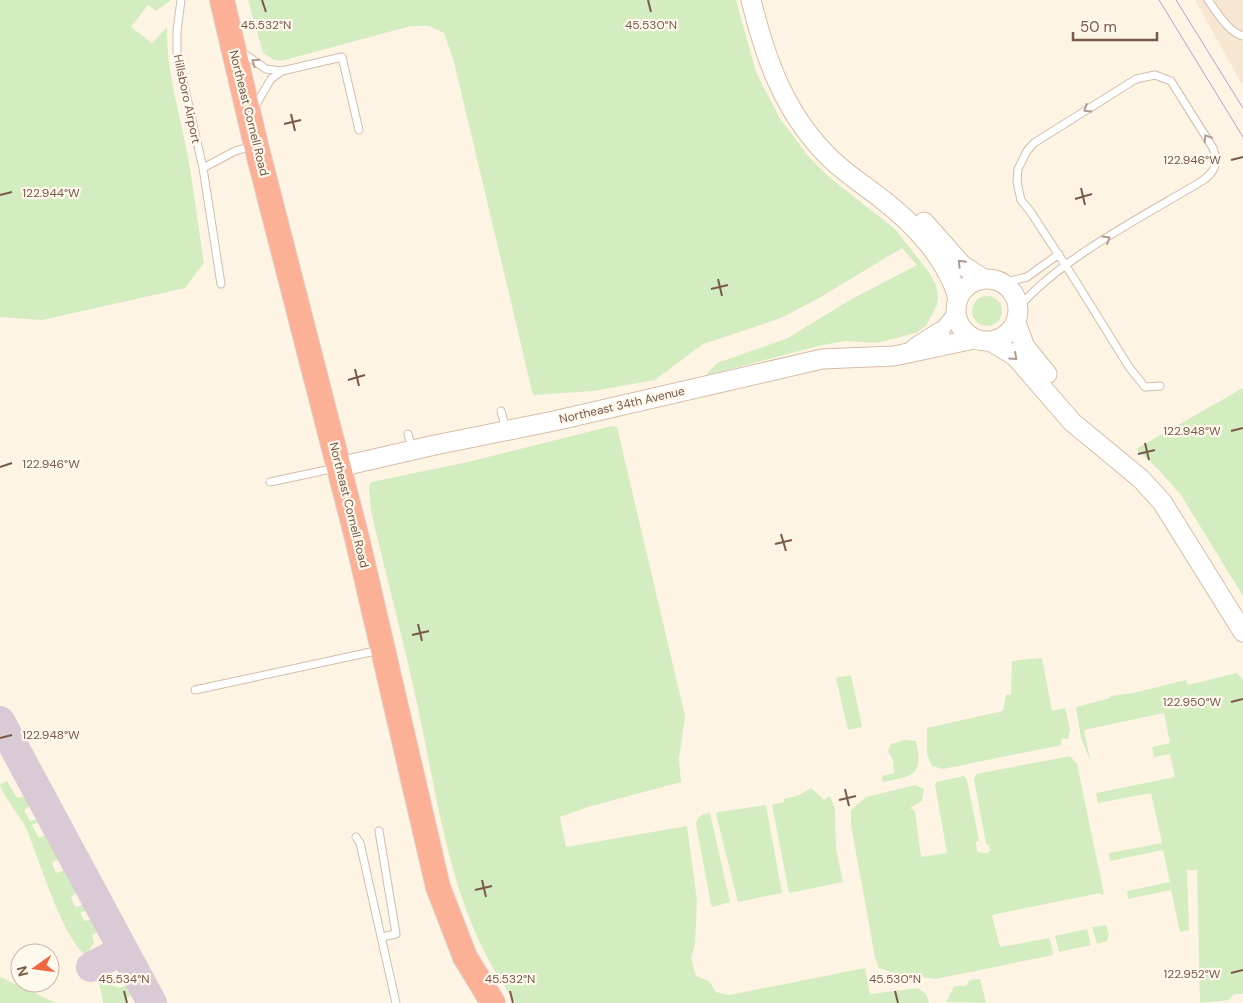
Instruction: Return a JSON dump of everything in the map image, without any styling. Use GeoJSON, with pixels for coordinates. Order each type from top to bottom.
{"type":"FeatureCollection","features":[{"type":"Feature","properties":{"kind":"highway","name":"Northeast Cornell Road"},"geometry":{"type":"LineString","coordinates":[[222,0],[256,144],[340,467],[438,887],[465,957],[493,1003]]}},
{"type":"Feature","properties":{"kind":"street"},"geometry":{"type":"LineString","coordinates":[[751,0],[768,62],[783,96],[803,128],[835,164],[912,225],[950,275],[961,327],[982,340],[1015,356],[1072,422],[1141,479],[1162,502],[1243,632]]}},
{"type":"Feature","properties":{"kind":"street"},"geometry":{"type":"LineString","coordinates":[[764,0],[774,44],[786,75],[804,107],[823,133],[856,165],[906,204],[962,265],[1013,293],[1025,347],[1083,417],[1148,470],[1169,492],[1186,516],[1243,609]]}},
{"type":"Feature","properties":{"kind":"street"},"geometry":{"type":"LineString","coordinates":[[957,305],[968,286],[993,281]]}},
{"type":"Feature","properties":{"kind":"street","name":"Northeast 34th Avenue"},"geometry":{"type":"LineString","coordinates":[[905,354],[940,332],[957,305]]}},
{"type":"Feature","properties":{"kind":"street"},"geometry":{"type":"LineString","coordinates":[[982,340],[1006,335],[1017,315]]}},
{"type":"Feature","properties":{"kind":"street","name":"Northeast 34th Avenue"},"geometry":{"type":"LineString","coordinates":[[340,467],[410,442],[506,431],[822,358],[881,358],[982,340]]}},
{"type":"Feature","properties":{"kind":"lane","name":"Hillsboro Airport"},"geometry":{"type":"LineString","coordinates":[[181,0],[176,31],[177,54],[203,168],[221,284]]}},
{"type":"Feature","properties":{"kind":"lane"},"geometry":{"type":"LineString","coordinates":[[1208,0],[1223,20],[1237,34],[1243,36]]}},
{"type":"Feature","properties":{"kind":"lane"},"geometry":{"type":"LineString","coordinates":[[232,45],[266,69],[282,71],[342,57],[359,130]]}},
{"type":"Feature","properties":{"kind":"lane"},"geometry":{"type":"LineString","coordinates":[[249,116],[271,79],[282,71]]}},
{"type":"Feature","properties":{"kind":"lane"},"geometry":{"type":"LineString","coordinates":[[1017,315],[1034,289],[1067,266],[1091,249],[1202,181],[1216,166],[1217,158],[1213,148],[1171,81],[1163,76],[1149,74],[1136,79],[1034,143],[1021,160],[1016,182],[1021,200],[1067,266],[1141,384],[1148,388],[1160,386]]}},
{"type":"Feature","properties":{"kind":"lane"},"geometry":{"type":"LineString","coordinates":[[203,168],[235,151],[256,144]]}},
{"type":"Feature","properties":{"kind":"lane"},"geometry":{"type":"LineString","coordinates":[[993,281],[1027,277],[1059,254]]}},
{"type":"Feature","properties":{"kind":"lane"},"geometry":{"type":"LineString","coordinates":[[501,411],[506,431]]}},
{"type":"Feature","properties":{"kind":"lane"},"geometry":{"type":"LineString","coordinates":[[270,482],[340,467]]}},
{"type":"Feature","properties":{"kind":"lane"},"geometry":{"type":"LineString","coordinates":[[195,690],[384,649]]}},
{"type":"Feature","properties":{"kind":"lane"},"geometry":{"type":"LineString","coordinates":[[379,831],[396,934],[382,937]]}},
{"type":"Feature","properties":{"kind":"lane"},"geometry":{"type":"LineString","coordinates":[[356,837],[360,843],[396,1003]]}},
{"type":"Feature","properties":{"kind":"shaded area"},"geometry":{"type":"Polygon","coordinates":[[[1195,0],[1243,0],[1243,86],[1195,0]]]}},
{"type":"Feature","properties":{"kind":"green space"},"geometry":{"type":"Polygon","coordinates":[[[0,0],[171,0],[156,11],[148,5],[131,27],[152,43],[167,27],[171,74],[189,166],[204,263],[185,288],[42,320],[0,317],[0,0]]]}},
{"type":"Feature","properties":{"kind":"green space"},"geometry":{"type":"Polygon","coordinates":[[[248,0],[736,0],[756,72],[779,117],[809,157],[829,177],[895,229],[928,271],[936,285],[937,305],[926,326],[916,333],[877,343],[845,341],[818,346],[705,376],[717,363],[788,338],[848,301],[917,265],[902,248],[819,298],[781,318],[703,344],[655,380],[593,391],[533,395],[454,62],[444,33],[429,26],[411,26],[281,61],[274,60],[263,53],[248,0]]]}},
{"type":"Feature","properties":{"kind":"green space"},"geometry":{"type":"Polygon","coordinates":[[[987,296],[998,300],[1002,311],[998,322],[987,326],[976,322],[972,311],[976,300],[987,296]]]}},
{"type":"Feature","properties":{"kind":"green space"},"geometry":{"type":"Polygon","coordinates":[[[1243,388],[1243,596],[1181,495],[1158,469],[1136,449],[1243,388]]]}},
{"type":"Feature","properties":{"kind":"green space"},"geometry":{"type":"Polygon","coordinates":[[[612,426],[617,427],[685,716],[679,759],[681,782],[588,807],[560,817],[566,847],[687,826],[697,900],[695,944],[691,958],[696,976],[709,981],[716,992],[729,995],[865,968],[870,994],[918,988],[926,994],[929,1003],[516,1003],[495,971],[477,937],[463,902],[452,866],[409,666],[371,511],[369,487],[371,482],[468,462],[612,426]]]}},
{"type":"Feature","properties":{"kind":"green space"},"geometry":{"type":"Polygon","coordinates":[[[1042,658],[1052,711],[1065,708],[1066,711],[1070,730],[1068,739],[1061,738],[1062,745],[943,769],[932,766],[927,754],[927,728],[1003,711],[1006,695],[1011,694],[1012,661],[1042,658]]]}},
{"type":"Feature","properties":{"kind":"green space"},"geometry":{"type":"Polygon","coordinates":[[[1237,673],[1243,680],[1243,994],[1234,994],[1229,1000],[1200,1003],[1197,870],[1187,870],[1189,930],[1180,932],[1171,890],[1128,899],[1127,891],[1170,882],[1163,850],[1110,861],[1109,853],[1162,843],[1151,793],[1098,803],[1096,793],[1175,777],[1170,754],[1154,757],[1152,747],[1170,743],[1164,713],[1084,730],[1090,760],[1081,738],[1076,707],[1110,698],[1110,696],[1133,693],[1186,680],[1188,685],[1237,673]]]}},
{"type":"Feature","properties":{"kind":"green space"},"geometry":{"type":"Polygon","coordinates":[[[851,675],[862,727],[848,730],[836,678],[851,675]]]}},
{"type":"Feature","properties":{"kind":"green space"},"geometry":{"type":"Polygon","coordinates":[[[905,740],[916,741],[918,753],[917,768],[909,776],[883,782],[882,776],[894,773],[893,760],[888,751],[891,744],[905,740]]]}},
{"type":"Feature","properties":{"kind":"green space"},"geometry":{"type":"Polygon","coordinates":[[[1070,756],[1077,764],[1104,894],[1101,895],[1100,893],[992,915],[1000,947],[1050,938],[1053,955],[936,979],[894,973],[879,968],[875,957],[851,825],[851,810],[866,797],[915,785],[924,789],[922,801],[910,808],[915,811],[921,857],[947,853],[935,785],[936,782],[964,776],[967,780],[979,840],[976,842],[977,852],[987,853],[990,851],[989,845],[986,844],[974,779],[976,774],[1070,756]]]}},
{"type":"Feature","properties":{"kind":"green space"},"geometry":{"type":"Polygon","coordinates":[[[7,781],[17,798],[25,796],[30,806],[24,810],[30,821],[37,819],[39,822],[32,825],[39,838],[46,835],[59,859],[52,863],[56,873],[65,870],[77,892],[71,897],[75,907],[84,905],[87,910],[80,913],[84,921],[92,919],[98,932],[92,935],[94,943],[90,948],[90,953],[83,953],[75,943],[59,913],[27,830],[1,788],[0,784],[7,781]]]}},
{"type":"Feature","properties":{"kind":"green space"},"geometry":{"type":"Polygon","coordinates":[[[811,788],[824,800],[830,796],[835,809],[836,849],[843,882],[789,893],[772,805],[784,802],[784,799],[799,795],[811,788]]]}},
{"type":"Feature","properties":{"kind":"green space"},"geometry":{"type":"Polygon","coordinates":[[[766,805],[782,893],[738,902],[716,814],[718,812],[766,805]]]}},
{"type":"Feature","properties":{"kind":"green space"},"geometry":{"type":"Polygon","coordinates":[[[710,813],[730,902],[713,907],[711,905],[696,824],[700,816],[710,813]]]}},
{"type":"Feature","properties":{"kind":"green space"},"geometry":{"type":"Polygon","coordinates":[[[1106,925],[1109,934],[1107,941],[1097,944],[1092,927],[1106,925]]]}},
{"type":"Feature","properties":{"kind":"green space"},"geometry":{"type":"Polygon","coordinates":[[[1087,929],[1091,945],[1059,952],[1055,936],[1087,929]]]}},
{"type":"Feature","properties":{"kind":"green space"},"geometry":{"type":"Polygon","coordinates":[[[0,977],[10,982],[10,993],[34,993],[56,1003],[0,1003],[0,977]]]}},
{"type":"Feature","properties":{"kind":"green space"},"geometry":{"type":"Polygon","coordinates":[[[980,979],[986,1003],[946,1002],[954,986],[966,986],[970,980],[980,979]]]}},
{"type":"Feature","properties":{"kind":"green space"},"geometry":{"type":"Polygon","coordinates":[[[99,981],[120,988],[127,985],[132,995],[125,999],[126,1003],[103,1003],[99,981]]]}},
{"type":"Feature","properties":{"kind":"taxiway"},"geometry":{"type":"LineString","coordinates":[[0,721],[152,1003]]}},
{"type":"Feature","properties":{"kind":"taxiway"},"geometry":{"type":"LineString","coordinates":[[91,967],[123,950]]}},
{"type":"Feature","properties":{"kind":"tram line"},"geometry":{"type":"LineString","coordinates":[[1159,0],[1243,137]]}},
{"type":"Feature","properties":{"kind":"tram line"},"geometry":{"type":"LineString","coordinates":[[1176,0],[1243,108]]}}]}
